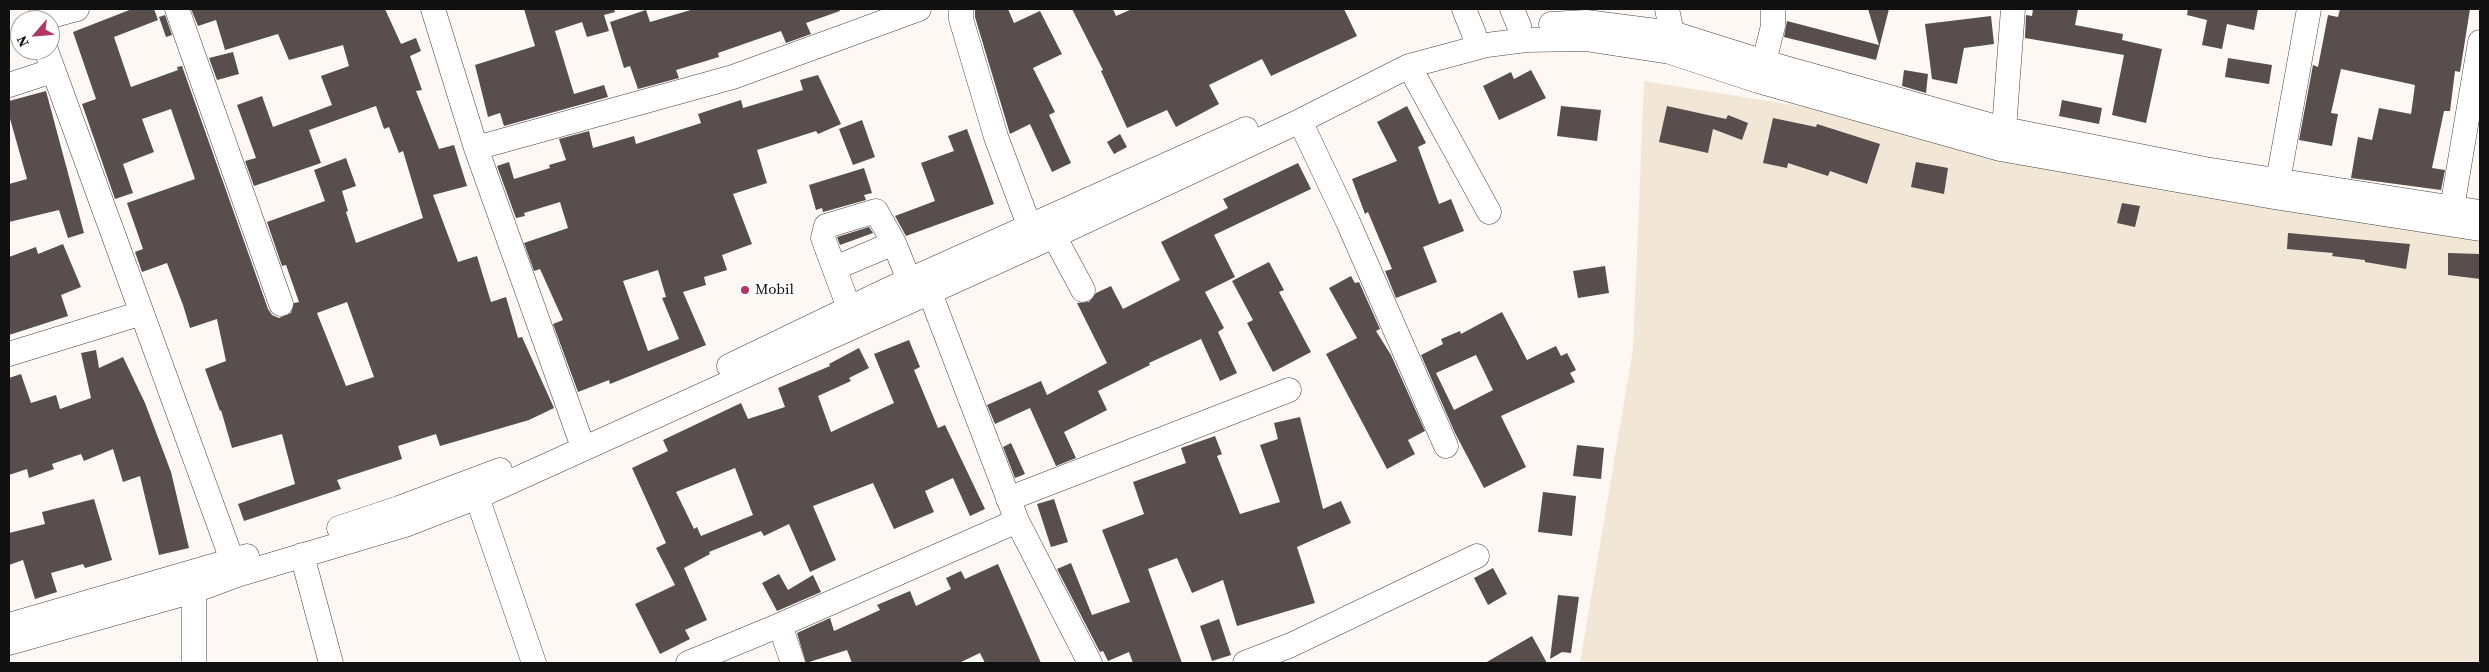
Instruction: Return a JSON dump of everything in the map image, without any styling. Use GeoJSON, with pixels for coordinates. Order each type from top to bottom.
{"type":"FeatureCollection","features":[{"type":"Feature","properties":{"kind":"street"},"geometry":{"type":"LineString","coordinates":[[60,14],[77,9]]}},
{"type":"Feature","properties":{"kind":"street"},"geometry":{"type":"LineString","coordinates":[[177,9],[281,304]]}},
{"type":"Feature","properties":{"kind":"street"},"geometry":{"type":"LineString","coordinates":[[432,9],[476,148],[579,436]]}},
{"type":"Feature","properties":{"kind":"street"},"geometry":{"type":"LineString","coordinates":[[476,148],[733,77],[919,9]]}},
{"type":"Feature","properties":{"kind":"street"},"geometry":{"type":"LineString","coordinates":[[961,9],[961,19],[996,137],[1029,226]]}},
{"type":"Feature","properties":{"kind":"street"},"geometry":{"type":"LineString","coordinates":[[1464,9],[1474,34]]}},
{"type":"Feature","properties":{"kind":"street"},"geometry":{"type":"LineString","coordinates":[[1666,9],[1672,33]]}},
{"type":"Feature","properties":{"kind":"street"},"geometry":{"type":"LineString","coordinates":[[1764,62],[1773,26],[1774,9]]}},
{"type":"Feature","properties":{"kind":"street"},"geometry":{"type":"LineString","coordinates":[[2004,129],[2013,9]]}},
{"type":"Feature","properties":{"kind":"street"},"geometry":{"type":"LineString","coordinates":[[2278,181],[2309,9]]}},
{"type":"Feature","properties":{"kind":"street"},"geometry":{"type":"LineString","coordinates":[[9,625],[298,541],[399,508],[473,481],[579,436],[909,280],[1284,111],[1403,55],[1474,34],[1515,17],[1586,22],[1672,33],[1764,62],[2004,129],[2278,181],[2480,212]]}},
{"type":"Feature","properties":{"kind":"street"},"geometry":{"type":"LineString","coordinates":[[9,643],[194,591],[237,575],[405,525],[477,497],[1054,236],[1300,121],[1410,66],[1487,45],[1526,40],[1585,39],[1670,52],[1758,81],[2000,149],[2264,196],[2480,229]]}},
{"type":"Feature","properties":{"kind":"street"},"geometry":{"type":"LineString","coordinates":[[2452,208],[2480,42]]}},
{"type":"Feature","properties":{"kind":"street"},"geometry":{"type":"LineString","coordinates":[[9,85],[49,60],[232,560]]}},
{"type":"Feature","properties":{"kind":"street"},"geometry":{"type":"LineString","coordinates":[[1410,66],[1489,212]]}},
{"type":"Feature","properties":{"kind":"street"},"geometry":{"type":"LineString","coordinates":[[1300,121],[1348,222],[1446,446]]}},
{"type":"Feature","properties":{"kind":"street"},"geometry":{"type":"LineString","coordinates":[[849,308],[823,238],[826,226],[876,211],[894,243],[909,280]]}},
{"type":"Feature","properties":{"kind":"street"},"geometry":{"type":"LineString","coordinates":[[1054,236],[1083,290]]}},
{"type":"Feature","properties":{"kind":"street"},"geometry":{"type":"LineString","coordinates":[[835,268],[894,243]]}},
{"type":"Feature","properties":{"kind":"street"},"geometry":{"type":"LineString","coordinates":[[930,293],[1017,521],[1090,663]]}},
{"type":"Feature","properties":{"kind":"street"},"geometry":{"type":"LineString","coordinates":[[9,354],[142,313]]}},
{"type":"Feature","properties":{"kind":"street"},"geometry":{"type":"LineString","coordinates":[[1008,499],[1289,390]]}},
{"type":"Feature","properties":{"kind":"street"},"geometry":{"type":"LineString","coordinates":[[477,497],[534,663]]}},
{"type":"Feature","properties":{"kind":"street"},"geometry":{"type":"LineString","coordinates":[[688,663],[780,625],[1017,521]]}},
{"type":"Feature","properties":{"kind":"street"},"geometry":{"type":"LineString","coordinates":[[302,555],[331,663]]}},
{"type":"Feature","properties":{"kind":"street"},"geometry":{"type":"LineString","coordinates":[[1245,663],[1295,654],[1477,556]]}},
{"type":"Feature","properties":{"kind":"street"},"geometry":{"type":"LineString","coordinates":[[194,591],[194,663]]}},
{"type":"Feature","properties":{"kind":"street"},"geometry":{"type":"LineString","coordinates":[[780,625],[793,663]]}},
{"type":"Feature","properties":{"kind":"shaded area"},"geometry":{"type":"Polygon","coordinates":[[[1644,81],[2003,139],[2480,205],[2480,663],[1580,663],[1633,349],[1644,81]]]}},
{"type":"Feature","properties":{"kind":"building"},"geometry":{"type":"Polygon","coordinates":[[[132,9],[154,9],[158,20],[114,37],[131,87],[178,70],[177,67],[182,66],[268,309],[272,315],[279,318],[291,313],[294,303],[299,302],[286,265],[282,266],[267,222],[325,201],[314,170],[346,158],[356,186],[342,191],[348,211],[346,212],[356,243],[423,218],[403,151],[399,153],[389,127],[384,129],[376,106],[309,130],[321,163],[254,186],[245,161],[256,158],[237,105],[262,96],[273,127],[332,105],[321,76],[349,66],[343,45],[289,60],[278,34],[225,50],[216,20],[198,26],[191,9],[385,9],[401,44],[416,38],[421,51],[410,56],[422,90],[416,91],[439,149],[454,145],[467,186],[433,195],[458,262],[477,256],[491,302],[506,297],[518,338],[522,337],[554,408],[529,420],[440,446],[436,434],[398,446],[402,459],[337,480],[341,489],[244,521],[238,504],[295,484],[282,434],[232,448],[221,410],[205,369],[226,361],[217,319],[190,328],[167,263],[142,272],[135,252],[143,249],[127,203],[195,179],[171,109],[142,119],[154,152],[123,164],[133,193],[115,199],[82,104],[96,99],[73,32],[132,9]],[[347,302],[317,313],[346,386],[374,377],[347,302]]]}},
{"type":"Feature","properties":{"kind":"building"},"geometry":{"type":"Polygon","coordinates":[[[524,9],[614,9],[615,12],[604,15],[609,31],[587,37],[582,22],[555,31],[574,94],[604,85],[608,97],[504,126],[500,113],[488,117],[475,65],[535,46],[524,9]]]}},
{"type":"Feature","properties":{"kind":"building"},"geometry":{"type":"Polygon","coordinates":[[[694,9],[839,9],[840,11],[806,23],[811,34],[786,43],[781,31],[718,53],[719,57],[676,70],[679,78],[638,89],[630,66],[624,68],[610,22],[646,10],[650,22],[694,9]]]}},
{"type":"Feature","properties":{"kind":"building"},"geometry":{"type":"Polygon","coordinates":[[[975,9],[1008,9],[1014,23],[1040,11],[1062,54],[1033,68],[1055,112],[1049,115],[1071,163],[1052,172],[1030,124],[1010,134],[975,17],[975,9]]]}},
{"type":"Feature","properties":{"kind":"building"},"geometry":{"type":"Polygon","coordinates":[[[1072,9],[1113,9],[1116,16],[1132,9],[1344,9],[1357,36],[1271,76],[1262,59],[1209,85],[1219,104],[1176,127],[1167,110],[1127,128],[1101,71],[1103,70],[1072,9]]]}},
{"type":"Feature","properties":{"kind":"building"},"geometry":{"type":"Polygon","coordinates":[[[1868,9],[1889,9],[1876,60],[1784,37],[1787,21],[1879,45],[1868,9]]]}},
{"type":"Feature","properties":{"kind":"building"},"geometry":{"type":"Polygon","coordinates":[[[2033,9],[2078,9],[2075,25],[2123,34],[2122,40],[2162,49],[2146,123],[2112,115],[2124,55],[2025,38],[2026,15],[2032,16],[2033,9]]]}},
{"type":"Feature","properties":{"kind":"building"},"geometry":{"type":"Polygon","coordinates":[[[2188,9],[2258,9],[2254,30],[2227,24],[2222,49],[2202,45],[2207,20],[2187,15],[2188,9]]]}},
{"type":"Feature","properties":{"kind":"building"},"geometry":{"type":"Polygon","coordinates":[[[2340,9],[2470,9],[2460,72],[2455,71],[2450,111],[2444,111],[2432,168],[2445,170],[2441,190],[2351,178],[2358,137],[2372,140],[2379,108],[2411,114],[2415,85],[2341,69],[2331,113],[2338,114],[2332,146],[2299,140],[2313,65],[2318,67],[2328,15],[2338,17],[2340,9]]]}},
{"type":"Feature","properties":{"kind":"building"},"geometry":{"type":"Polygon","coordinates":[[[165,15],[172,35],[166,37],[159,17],[165,15]]]}},
{"type":"Feature","properties":{"kind":"building"},"geometry":{"type":"Polygon","coordinates":[[[1991,16],[1994,44],[1964,48],[1957,84],[1932,79],[1925,24],[1991,16]]]}},
{"type":"Feature","properties":{"kind":"building"},"geometry":{"type":"Polygon","coordinates":[[[233,52],[239,74],[217,80],[209,58],[233,52]]]}},
{"type":"Feature","properties":{"kind":"building"},"geometry":{"type":"Polygon","coordinates":[[[2228,58],[2272,65],[2269,84],[2225,77],[2228,58]]]}},
{"type":"Feature","properties":{"kind":"building"},"geometry":{"type":"Polygon","coordinates":[[[1531,70],[1546,98],[1499,120],[1483,86],[1511,72],[1514,79],[1531,70]]]}},
{"type":"Feature","properties":{"kind":"building"},"geometry":{"type":"Polygon","coordinates":[[[1904,70],[1928,74],[1926,93],[1902,86],[1904,70]]]}},
{"type":"Feature","properties":{"kind":"building"},"geometry":{"type":"Polygon","coordinates":[[[818,75],[841,124],[818,134],[816,131],[757,150],[767,183],[733,194],[752,244],[722,255],[727,270],[704,277],[706,285],[683,292],[706,345],[610,384],[609,380],[578,392],[553,324],[563,320],[540,269],[534,271],[524,243],[568,228],[560,202],[524,213],[525,216],[516,218],[497,166],[509,162],[514,179],[550,168],[549,165],[566,160],[559,139],[589,131],[593,148],[634,136],[636,144],[701,123],[698,114],[741,100],[743,108],[803,90],[800,80],[818,75]],[[658,270],[623,281],[648,351],[679,339],[662,298],[666,297],[658,270]]]}},
{"type":"Feature","properties":{"kind":"building"},"geometry":{"type":"Polygon","coordinates":[[[46,91],[84,233],[68,238],[59,210],[9,222],[9,184],[27,179],[9,115],[9,101],[46,91]]]}},
{"type":"Feature","properties":{"kind":"building"},"geometry":{"type":"Polygon","coordinates":[[[2062,100],[2102,108],[2099,124],[2059,116],[2062,100]]]}},
{"type":"Feature","properties":{"kind":"building"},"geometry":{"type":"Polygon","coordinates":[[[1407,106],[1426,143],[1418,147],[1439,204],[1451,199],[1464,231],[1423,247],[1437,282],[1396,298],[1385,271],[1392,269],[1368,212],[1365,214],[1352,179],[1397,161],[1377,122],[1407,106]]]}},
{"type":"Feature","properties":{"kind":"building"},"geometry":{"type":"Polygon","coordinates":[[[1561,106],[1601,110],[1597,141],[1557,136],[1561,106]]]}},
{"type":"Feature","properties":{"kind":"building"},"geometry":{"type":"Polygon","coordinates":[[[1667,106],[1726,119],[1728,115],[1748,123],[1742,140],[1713,129],[1708,153],[1659,142],[1667,106]]]}},
{"type":"Feature","properties":{"kind":"building"},"geometry":{"type":"Polygon","coordinates":[[[1773,118],[1816,127],[1817,124],[1880,144],[1867,184],[1830,171],[1828,176],[1788,163],[1787,168],[1763,163],[1773,118]]]}},
{"type":"Feature","properties":{"kind":"building"},"geometry":{"type":"Polygon","coordinates":[[[862,120],[875,157],[853,165],[839,129],[862,120]]]}},
{"type":"Feature","properties":{"kind":"building"},"geometry":{"type":"Polygon","coordinates":[[[967,129],[994,204],[906,236],[895,216],[935,201],[921,163],[954,151],[948,136],[967,129]]]}},
{"type":"Feature","properties":{"kind":"building"},"geometry":{"type":"Polygon","coordinates":[[[1120,134],[1127,147],[1114,154],[1107,142],[1120,134]]]}},
{"type":"Feature","properties":{"kind":"building"},"geometry":{"type":"Polygon","coordinates":[[[1916,162],[1948,168],[1944,194],[1911,187],[1916,162]]]}},
{"type":"Feature","properties":{"kind":"building"},"geometry":{"type":"Polygon","coordinates":[[[1298,163],[1311,189],[1214,235],[1235,277],[1205,292],[1224,328],[1218,332],[1237,373],[1220,381],[1201,339],[1149,363],[1150,365],[1098,391],[1107,410],[1064,432],[1076,458],[1056,466],[1030,408],[995,424],[987,405],[1041,381],[1047,395],[1107,363],[1077,303],[1089,302],[1096,293],[1111,286],[1123,309],[1180,280],[1161,242],[1228,208],[1223,199],[1298,163]]]}},
{"type":"Feature","properties":{"kind":"building"},"geometry":{"type":"Polygon","coordinates":[[[864,168],[872,193],[864,195],[866,200],[823,212],[822,208],[816,210],[809,185],[864,168]]]}},
{"type":"Feature","properties":{"kind":"building"},"geometry":{"type":"Polygon","coordinates":[[[2122,203],[2140,206],[2135,227],[2117,223],[2122,203]]]}},
{"type":"Feature","properties":{"kind":"building"},"geometry":{"type":"Polygon","coordinates":[[[869,227],[873,233],[840,245],[837,237],[869,227]]]}},
{"type":"Feature","properties":{"kind":"building"},"geometry":{"type":"Polygon","coordinates":[[[2288,233],[2410,244],[2406,269],[2365,262],[2365,260],[2332,256],[2333,253],[2287,249],[2288,233]]]}},
{"type":"Feature","properties":{"kind":"building"},"geometry":{"type":"Polygon","coordinates":[[[63,244],[81,287],[61,295],[68,316],[9,335],[9,257],[36,247],[38,254],[63,244]]]}},
{"type":"Feature","properties":{"kind":"building"},"geometry":{"type":"Polygon","coordinates":[[[2448,253],[2480,254],[2480,279],[2448,275],[2448,253]]]}},
{"type":"Feature","properties":{"kind":"building"},"geometry":{"type":"Polygon","coordinates":[[[1269,262],[1284,290],[1279,292],[1311,352],[1273,372],[1247,323],[1253,320],[1232,281],[1269,262]]]}},
{"type":"Feature","properties":{"kind":"building"},"geometry":{"type":"Polygon","coordinates":[[[1605,266],[1609,293],[1578,298],[1573,271],[1605,266]]]}},
{"type":"Feature","properties":{"kind":"building"},"geometry":{"type":"Polygon","coordinates":[[[1351,276],[1355,283],[1359,282],[1380,329],[1376,331],[1391,355],[1425,431],[1408,440],[1415,454],[1387,469],[1326,354],[1357,338],[1329,288],[1351,276]]]}},
{"type":"Feature","properties":{"kind":"building"},"geometry":{"type":"Polygon","coordinates":[[[1502,312],[1527,360],[1556,346],[1561,356],[1567,353],[1576,370],[1570,373],[1575,382],[1501,416],[1526,467],[1484,488],[1455,433],[1421,355],[1443,344],[1441,339],[1460,331],[1461,334],[1502,312]],[[1476,355],[1436,373],[1454,410],[1493,390],[1476,355]]]}},
{"type":"Feature","properties":{"kind":"building"},"geometry":{"type":"Polygon","coordinates":[[[909,340],[920,367],[914,370],[938,428],[945,425],[985,509],[970,516],[953,478],[925,491],[934,512],[894,529],[873,483],[813,506],[836,560],[810,572],[789,524],[764,536],[761,531],[709,552],[710,554],[684,568],[707,620],[685,630],[690,639],[660,654],[635,604],[675,585],[656,548],[666,543],[632,468],[668,451],[663,440],[741,403],[748,419],[785,407],[778,388],[830,366],[829,364],[859,348],[869,368],[849,378],[851,381],[818,396],[831,432],[894,403],[874,354],[909,340]],[[735,468],[676,492],[694,529],[697,527],[701,536],[753,515],[735,468]]]}},
{"type":"Feature","properties":{"kind":"building"},"geometry":{"type":"Polygon","coordinates":[[[96,350],[99,368],[123,357],[145,403],[171,472],[189,548],[159,555],[140,476],[123,482],[113,449],[84,461],[81,454],[52,464],[54,469],[29,478],[27,469],[9,475],[9,378],[21,374],[31,403],[56,395],[60,409],[91,398],[81,353],[96,350]]]}},
{"type":"Feature","properties":{"kind":"building"},"geometry":{"type":"Polygon","coordinates":[[[1300,417],[1323,509],[1341,501],[1351,523],[1297,547],[1315,603],[1237,626],[1223,580],[1192,593],[1177,558],[1148,569],[1182,663],[1133,663],[1129,652],[1108,661],[1103,651],[1100,652],[1057,569],[1071,563],[1092,615],[1130,602],[1102,530],[1144,514],[1133,482],[1186,463],[1181,448],[1215,436],[1222,454],[1217,456],[1240,514],[1280,502],[1260,445],[1278,439],[1274,423],[1300,417]]]}},
{"type":"Feature","properties":{"kind":"building"},"geometry":{"type":"Polygon","coordinates":[[[1011,443],[1025,474],[1015,478],[1003,447],[1011,443]]]}},
{"type":"Feature","properties":{"kind":"building"},"geometry":{"type":"Polygon","coordinates":[[[1577,445],[1604,448],[1601,479],[1573,476],[1577,445]]]}},
{"type":"Feature","properties":{"kind":"building"},"geometry":{"type":"Polygon","coordinates":[[[1543,492],[1576,496],[1572,536],[1538,532],[1543,492]]]}},
{"type":"Feature","properties":{"kind":"building"},"geometry":{"type":"Polygon","coordinates":[[[94,499],[112,560],[85,568],[83,564],[51,573],[57,592],[35,599],[23,560],[9,565],[9,533],[45,524],[42,512],[94,499]]]}},
{"type":"Feature","properties":{"kind":"building"},"geometry":{"type":"Polygon","coordinates":[[[1054,499],[1068,542],[1051,547],[1037,504],[1054,499]]]}},
{"type":"Feature","properties":{"kind":"building"},"geometry":{"type":"Polygon","coordinates":[[[998,564],[1041,663],[985,663],[980,653],[959,663],[852,663],[847,650],[806,663],[797,633],[830,618],[834,631],[880,610],[877,605],[910,591],[916,606],[951,589],[946,578],[961,571],[965,579],[998,564]]]}},
{"type":"Feature","properties":{"kind":"building"},"geometry":{"type":"Polygon","coordinates":[[[1493,568],[1507,594],[1488,605],[1474,578],[1493,568]]]}},
{"type":"Feature","properties":{"kind":"building"},"geometry":{"type":"Polygon","coordinates":[[[779,574],[788,590],[813,575],[821,592],[777,611],[762,583],[779,574]]]}},
{"type":"Feature","properties":{"kind":"building"},"geometry":{"type":"Polygon","coordinates":[[[1558,595],[1579,597],[1571,653],[1562,652],[1550,659],[1558,595]]]}},
{"type":"Feature","properties":{"kind":"building"},"geometry":{"type":"Polygon","coordinates":[[[1219,619],[1231,655],[1212,661],[1200,626],[1219,619]]]}},
{"type":"Feature","properties":{"kind":"building"},"geometry":{"type":"Polygon","coordinates":[[[1532,636],[1547,663],[1485,663],[1532,636]]]}},
{"type":"Feature","properties":{"kind":"place","name":"Mobil"},"geometry":{"type":"Point","coordinates":[745,290]}}]}
